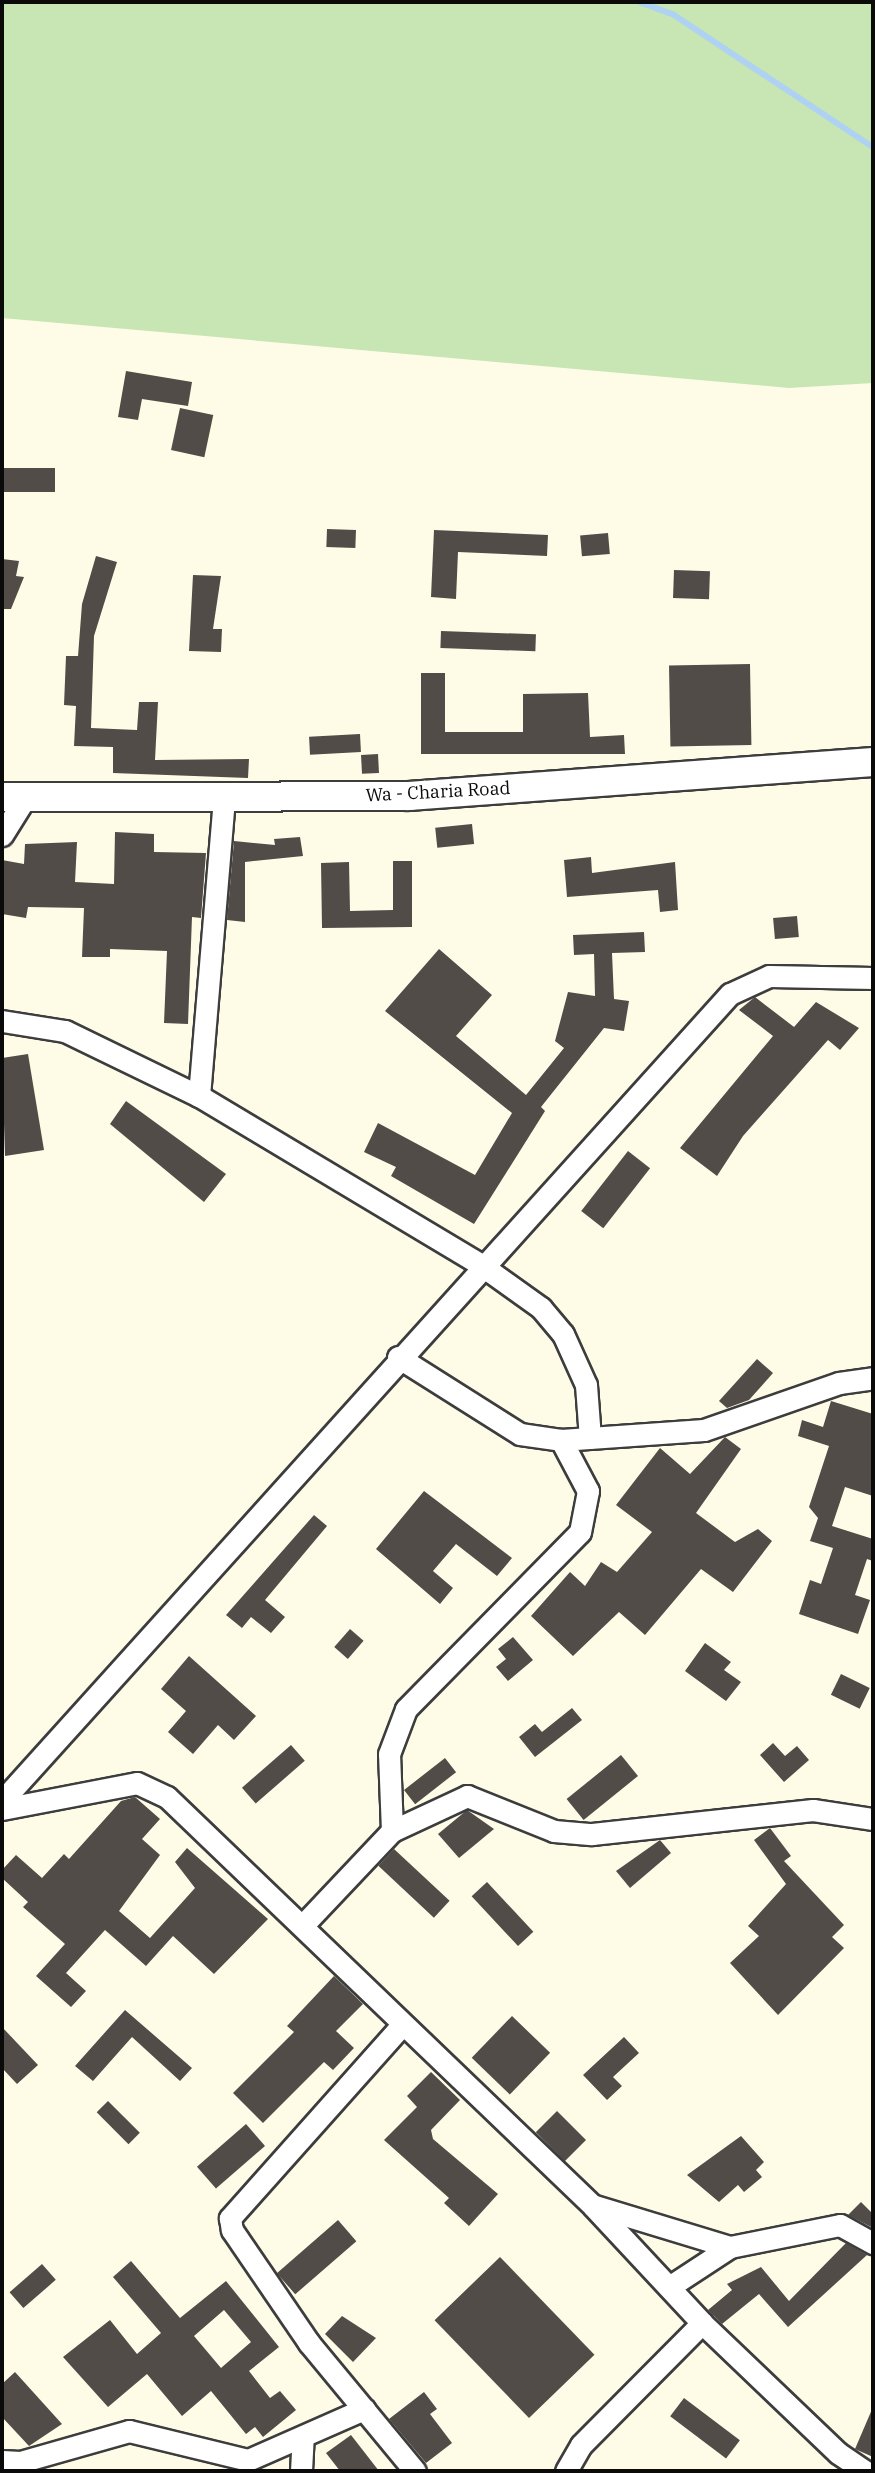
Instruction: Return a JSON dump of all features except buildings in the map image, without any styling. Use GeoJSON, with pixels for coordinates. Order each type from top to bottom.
{"type":"FeatureCollection","features":[{"type":"Feature","properties":{"kind":"street","name":"Wa - Charia Road"},"geometry":{"type":"LineString","coordinates":[[12,799],[410,796],[873,762]]}},
{"type":"Feature","properties":{"kind":"street"},"geometry":{"type":"LineString","coordinates":[[199,1096],[223,798]]}},
{"type":"Feature","properties":{"kind":"street"},"geometry":{"type":"LineString","coordinates":[[2,835],[12,799]]}},
{"type":"Feature","properties":{"kind":"street"},"geometry":{"type":"LineString","coordinates":[[2,1801],[481,1265],[730,995],[769,976],[873,978]]}},
{"type":"Feature","properties":{"kind":"street"},"geometry":{"type":"LineString","coordinates":[[2,1021],[65,1031],[199,1096],[481,1265],[541,1308],[563,1334],[586,1385],[590,1438]]}},
{"type":"Feature","properties":{"kind":"street"},"geometry":{"type":"LineString","coordinates":[[398,1357],[520,1434],[561,1440],[704,1430],[839,1383],[873,1378]]}},
{"type":"Feature","properties":{"kind":"street"},"geometry":{"type":"LineString","coordinates":[[392,1831],[389,1754],[406,1709],[580,1532],[588,1490],[561,1440]]}},
{"type":"Feature","properties":{"kind":"street"},"geometry":{"type":"LineString","coordinates":[[2,1809],[137,1783],[167,1797],[593,2206],[702,2323],[838,2453],[865,2471]]}},
{"type":"Feature","properties":{"kind":"street"},"geometry":{"type":"LineString","coordinates":[[303,1925],[392,1831],[467,1796],[554,1831],[592,1834],[813,1810],[873,1819]]}},
{"type":"Feature","properties":{"kind":"street"},"geometry":{"type":"LineString","coordinates":[[402,2025],[230,2218],[232,2230],[309,2343],[415,2471]]}},
{"type":"Feature","properties":{"kind":"street"},"geometry":{"type":"LineString","coordinates":[[593,2206],[730,2247]]}},
{"type":"Feature","properties":{"kind":"street"},"geometry":{"type":"LineString","coordinates":[[669,2287],[730,2247],[840,2225],[873,2243]]}},
{"type":"Feature","properties":{"kind":"street"},"geometry":{"type":"LineString","coordinates":[[566,2471],[581,2445],[702,2323]]}},
{"type":"Feature","properties":{"kind":"street"},"geometry":{"type":"LineString","coordinates":[[2,2461],[20,2462],[129,2431],[248,2460],[364,2409]]}},
{"type":"Feature","properties":{"kind":"street"},"geometry":{"type":"LineString","coordinates":[[301,2471],[303,2437]]}},
{"type":"Feature","properties":{"kind":"green space"},"geometry":{"type":"Polygon","coordinates":[[[2,2],[873,2],[873,383],[789,388],[2,318],[2,2]]]}},
{"type":"Feature","properties":{"kind":"waterway"},"geometry":{"type":"LineString","coordinates":[[639,2],[674,15],[873,147]]}}]}
